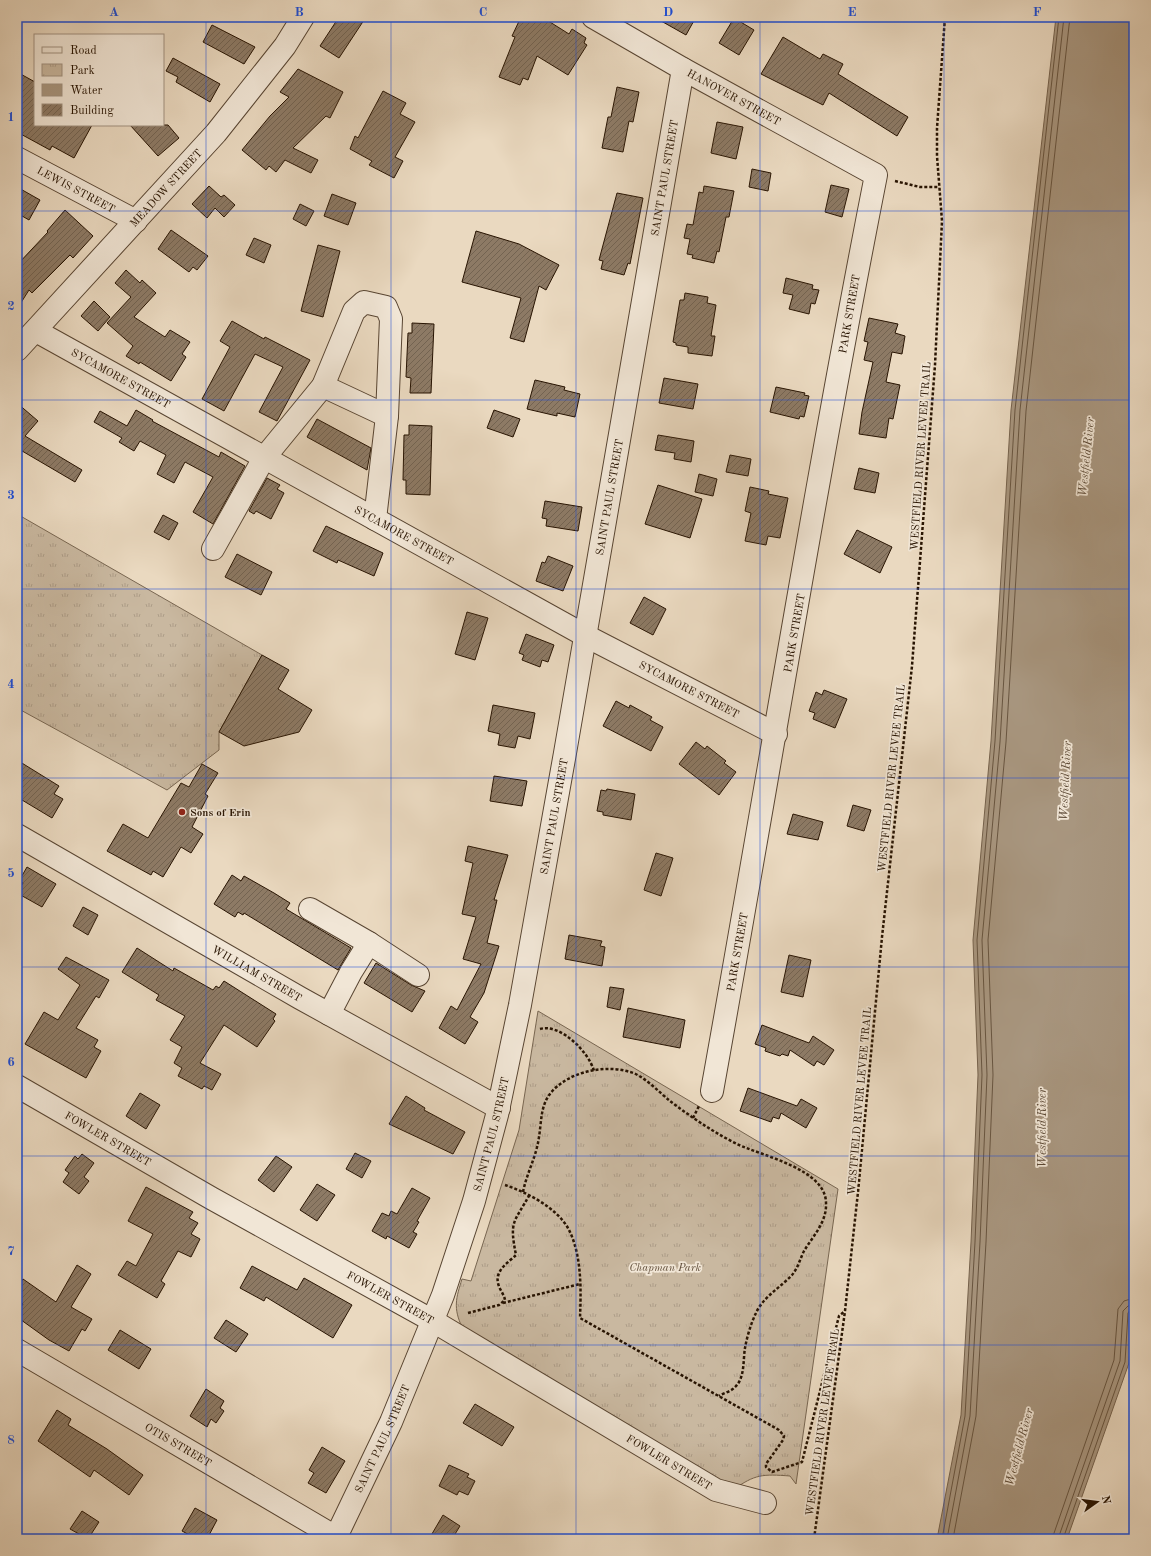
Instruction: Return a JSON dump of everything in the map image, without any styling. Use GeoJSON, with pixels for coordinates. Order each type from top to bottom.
{"type":"FeatureCollection","features":[{"type":"Feature","properties":{"kind":"street","name":"MEADOW STREET"},"geometry":{"type":"LineString","coordinates":[[17,350],[36,331],[216,132],[285,46],[303,17]]}},
{"type":"Feature","properties":{"kind":"street","name":"HANOVER STREET"},"geometry":{"type":"LineString","coordinates":[[593,17],[683,69],[876,175]]}},
{"type":"Feature","properties":{"kind":"street","name":"SAINT PAUL STREET"},"geometry":{"type":"LineString","coordinates":[[337,1538],[394,1415],[433,1322],[470,1214],[499,1108],[521,997],[586,636],[683,69]]}},
{"type":"Feature","properties":{"kind":"street","name":"LEWIS STREET"},"geometry":{"type":"LineString","coordinates":[[17,158],[136,221]]}},
{"type":"Feature","properties":{"kind":"street","name":"PARK STREET"},"geometry":{"type":"LineString","coordinates":[[712,1091],[850,310],[876,175]]}},
{"type":"Feature","properties":{"kind":"street"},"geometry":{"type":"LineString","coordinates":[[213,549],[264,458],[324,386],[354,311],[364,302],[386,307],[391,319],[387,416],[375,518]]}},
{"type":"Feature","properties":{"kind":"street","name":"SYCAMORE STREET"},"geometry":{"type":"LineString","coordinates":[[36,331],[586,636],[776,734]]}},
{"type":"Feature","properties":{"kind":"street"},"geometry":{"type":"LineString","coordinates":[[324,386],[387,416]]}},
{"type":"Feature","properties":{"kind":"street","name":"WILLIAM STREET"},"geometry":{"type":"LineString","coordinates":[[17,835],[328,1014],[499,1108]]}},
{"type":"Feature","properties":{"kind":"street"},"geometry":{"type":"LineString","coordinates":[[310,909],[369,943],[418,975]]}},
{"type":"Feature","properties":{"kind":"street"},"geometry":{"type":"LineString","coordinates":[[328,1014],[369,943]]}},
{"type":"Feature","properties":{"kind":"street","name":"FOWLER STREET"},"geometry":{"type":"LineString","coordinates":[[17,1086],[211,1198],[433,1322],[716,1490],[765,1503]]}},
{"type":"Feature","properties":{"kind":"street","name":"OTIS STREET"},"geometry":{"type":"LineString","coordinates":[[17,1350],[337,1538]]}},
{"type":"Feature","properties":{"kind":"path","name":"WESTFIELD RIVER LEVEE TRAIL"},"geometry":{"type":"LineString","coordinates":[[814,1539],[845,1311],[912,666],[935,366],[942,221],[937,156],[937,128],[945,17]]}},
{"type":"Feature","properties":{"kind":"path"},"geometry":{"type":"LineString","coordinates":[[876,175],[908,185],[939,187]]}},
{"type":"Feature","properties":{"kind":"path"},"geometry":{"type":"LineString","coordinates":[[540,1029],[546,1028],[559,1032],[576,1043],[591,1060],[594,1071]]}},
{"type":"Feature","properties":{"kind":"path"},"geometry":{"type":"LineString","coordinates":[[523,1192],[527,1173],[536,1149],[543,1105],[555,1088],[569,1078],[603,1068],[632,1072],[651,1084],[693,1118],[716,1133],[806,1173],[815,1180],[825,1195],[826,1209],[819,1228],[794,1273],[763,1302],[756,1312],[746,1346],[742,1371],[737,1386],[719,1396]]}},
{"type":"Feature","properties":{"kind":"path"},"geometry":{"type":"LineString","coordinates":[[504,1185],[530,1194],[560,1218],[569,1229],[574,1244],[580,1284],[580,1318],[775,1427],[782,1433],[783,1440],[767,1461],[766,1467],[769,1470],[776,1471],[802,1462],[839,1316],[845,1311]]}},
{"type":"Feature","properties":{"kind":"path"},"geometry":{"type":"LineString","coordinates":[[503,1304],[504,1297],[497,1282],[499,1273],[504,1265],[516,1255],[513,1240],[515,1218],[530,1194]]}},
{"type":"Feature","properties":{"kind":"path"},"geometry":{"type":"LineString","coordinates":[[468,1313],[580,1284]]}},
{"type":"Feature","properties":{"kind":"green space"},"geometry":{"type":"Polygon","coordinates":[[[17,514],[262,655],[219,732],[219,750],[167,790],[17,708],[17,514]]]}},
{"type":"Feature","properties":{"kind":"green space","name":"Chapman Park"},"geometry":{"type":"Polygon","coordinates":[[[538,1011],[838,1189],[796,1484],[790,1476],[766,1475],[747,1481],[733,1490],[462,1327],[456,1308],[458,1292],[462,1279],[471,1281],[519,1130],[538,1011]]]}},
{"type":"Feature","properties":{"kind":"water","name":"Westfield River"},"geometry":{"type":"Polygon","coordinates":[[[1056,17],[1134,17],[1134,1283],[1129,1363],[1067,1539],[937,1539],[961,1415],[971,1242],[978,1075],[973,940],[991,741],[1011,410],[1056,17]]]}},
{"type":"Feature","properties":{"kind":"building"},"geometry":{"type":"Polygon","coordinates":[[[339,17],[366,17],[339,58],[320,46],[339,17]]]}},
{"type":"Feature","properties":{"kind":"building"},"geometry":{"type":"Polygon","coordinates":[[[521,17],[542,17],[569,34],[572,29],[586,38],[584,43],[587,45],[568,75],[537,56],[528,80],[523,78],[520,85],[499,77],[515,37],[512,36],[521,17]]]}},
{"type":"Feature","properties":{"kind":"building"},"geometry":{"type":"Polygon","coordinates":[[[654,17],[696,17],[686,35],[654,17]]]}},
{"type":"Feature","properties":{"kind":"building"},"geometry":{"type":"Polygon","coordinates":[[[734,18],[754,30],[739,55],[719,43],[734,18]]]}},
{"type":"Feature","properties":{"kind":"building"},"geometry":{"type":"Polygon","coordinates":[[[212,25],[255,47],[244,64],[203,42],[212,25]]]}},
{"type":"Feature","properties":{"kind":"building"},"geometry":{"type":"Polygon","coordinates":[[[783,37],[820,59],[823,54],[843,64],[838,74],[908,117],[897,136],[829,93],[823,105],[761,74],[783,37]]]}},
{"type":"Feature","properties":{"kind":"building"},"geometry":{"type":"Polygon","coordinates":[[[173,58],[220,84],[210,102],[176,82],[178,77],[166,71],[173,58]]]}},
{"type":"Feature","properties":{"kind":"building"},"geometry":{"type":"Polygon","coordinates":[[[298,69],[343,92],[330,118],[326,116],[293,148],[318,160],[311,173],[285,160],[276,172],[269,166],[266,170],[242,150],[270,116],[289,97],[280,92],[298,69]]]}},
{"type":"Feature","properties":{"kind":"building"},"geometry":{"type":"Polygon","coordinates":[[[17,72],[34,81],[34,126],[91,126],[74,158],[52,146],[50,150],[17,132],[17,72]]]}},
{"type":"Feature","properties":{"kind":"building"},"geometry":{"type":"Polygon","coordinates":[[[617,87],[639,92],[633,122],[629,121],[623,152],[602,148],[608,117],[611,117],[617,87]]]}},
{"type":"Feature","properties":{"kind":"building"},"geometry":{"type":"Polygon","coordinates":[[[383,91],[406,103],[400,114],[415,122],[395,157],[403,161],[394,178],[369,165],[372,161],[350,149],[355,136],[358,138],[383,91]]]}},
{"type":"Feature","properties":{"kind":"building"},"geometry":{"type":"Polygon","coordinates":[[[717,122],[743,127],[736,159],[711,153],[717,122]]]}},
{"type":"Feature","properties":{"kind":"building"},"geometry":{"type":"Polygon","coordinates":[[[168,125],[179,138],[158,156],[131,126],[168,125]]]}},
{"type":"Feature","properties":{"kind":"building"},"geometry":{"type":"Polygon","coordinates":[[[752,169],[771,173],[768,191],[749,187],[752,169]]]}},
{"type":"Feature","properties":{"kind":"building"},"geometry":{"type":"Polygon","coordinates":[[[831,185],[849,189],[842,217],[825,212],[831,185]]]}},
{"type":"Feature","properties":{"kind":"building"},"geometry":{"type":"Polygon","coordinates":[[[209,186],[221,197],[224,195],[235,205],[224,217],[215,208],[207,218],[192,204],[209,186]]]}},
{"type":"Feature","properties":{"kind":"building"},"geometry":{"type":"Polygon","coordinates":[[[704,186],[734,191],[729,217],[726,217],[719,252],[717,251],[714,263],[692,258],[693,255],[687,254],[690,239],[684,238],[687,224],[693,225],[699,192],[703,193],[704,186]]]}},
{"type":"Feature","properties":{"kind":"building"},"geometry":{"type":"Polygon","coordinates":[[[17,187],[40,200],[29,220],[17,213],[17,187]]]}},
{"type":"Feature","properties":{"kind":"building"},"geometry":{"type":"Polygon","coordinates":[[[617,193],[643,198],[630,264],[628,263],[624,275],[601,269],[603,261],[599,260],[617,193]]]}},
{"type":"Feature","properties":{"kind":"building"},"geometry":{"type":"Polygon","coordinates":[[[332,194],[356,203],[348,225],[324,216],[332,194]]]}},
{"type":"Feature","properties":{"kind":"building"},"geometry":{"type":"Polygon","coordinates":[[[300,204],[314,211],[306,226],[293,219],[300,204]]]}},
{"type":"Feature","properties":{"kind":"building"},"geometry":{"type":"Polygon","coordinates":[[[65,210],[93,236],[73,258],[70,255],[32,293],[29,290],[17,309],[17,265],[48,232],[47,231],[65,210]]]}},
{"type":"Feature","properties":{"kind":"building"},"geometry":{"type":"Polygon","coordinates":[[[171,230],[208,256],[197,270],[193,267],[189,272],[158,249],[171,230]]]}},
{"type":"Feature","properties":{"kind":"building"},"geometry":{"type":"Polygon","coordinates":[[[476,231],[519,244],[559,265],[546,290],[539,286],[524,342],[510,338],[521,298],[462,282],[476,231]]]}},
{"type":"Feature","properties":{"kind":"building"},"geometry":{"type":"Polygon","coordinates":[[[254,238],[271,245],[264,263],[246,255],[254,238]]]}},
{"type":"Feature","properties":{"kind":"building"},"geometry":{"type":"Polygon","coordinates":[[[318,245],[340,251],[323,317],[301,311],[318,245]]]}},
{"type":"Feature","properties":{"kind":"building"},"geometry":{"type":"Polygon","coordinates":[[[126,270],[140,283],[142,280],[156,293],[134,317],[165,337],[170,330],[190,342],[182,354],[186,357],[171,381],[140,362],[139,364],[126,356],[133,346],[107,323],[131,297],[115,283],[126,270]]]}},
{"type":"Feature","properties":{"kind":"building"},"geometry":{"type":"Polygon","coordinates":[[[786,278],[813,285],[812,289],[819,290],[815,304],[811,303],[809,314],[789,309],[793,295],[783,293],[786,278]]]}},
{"type":"Feature","properties":{"kind":"building"},"geometry":{"type":"Polygon","coordinates":[[[685,293],[708,297],[707,303],[716,305],[711,336],[715,336],[712,356],[688,353],[688,347],[676,345],[676,343],[673,342],[680,300],[684,300],[685,293]]]}},
{"type":"Feature","properties":{"kind":"building"},"geometry":{"type":"Polygon","coordinates":[[[94,301],[110,317],[98,331],[81,316],[94,301]]]}},
{"type":"Feature","properties":{"kind":"building"},"geometry":{"type":"Polygon","coordinates":[[[869,318],[898,324],[895,333],[905,336],[902,354],[892,352],[886,382],[900,385],[893,419],[889,418],[886,438],[859,434],[862,412],[873,362],[864,360],[868,342],[864,341],[869,318]]]}},
{"type":"Feature","properties":{"kind":"building"},"geometry":{"type":"Polygon","coordinates":[[[232,321],[264,339],[265,337],[310,360],[277,421],[259,412],[283,367],[255,354],[224,411],[202,399],[230,347],[220,341],[232,321]]]}},
{"type":"Feature","properties":{"kind":"building"},"geometry":{"type":"Polygon","coordinates":[[[412,323],[434,324],[431,393],[410,393],[411,378],[406,377],[408,333],[412,333],[412,323]]]}},
{"type":"Feature","properties":{"kind":"building"},"geometry":{"type":"Polygon","coordinates":[[[664,378],[698,384],[693,409],[659,403],[664,378]]]}},
{"type":"Feature","properties":{"kind":"building"},"geometry":{"type":"Polygon","coordinates":[[[535,380],[565,387],[564,390],[580,394],[575,417],[557,413],[557,416],[527,409],[535,380]]]}},
{"type":"Feature","properties":{"kind":"building"},"geometry":{"type":"Polygon","coordinates":[[[776,387],[805,393],[804,395],[809,396],[804,417],[800,416],[799,419],[770,412],[776,387]]]}},
{"type":"Feature","properties":{"kind":"building"},"geometry":{"type":"Polygon","coordinates":[[[17,403],[38,421],[25,436],[82,470],[75,482],[17,448],[17,403]]]}},
{"type":"Feature","properties":{"kind":"building"},"geometry":{"type":"Polygon","coordinates":[[[136,410],[153,420],[152,421],[219,457],[221,452],[245,466],[213,524],[193,512],[213,477],[185,462],[174,483],[157,474],[166,455],[140,441],[134,451],[119,442],[122,438],[94,422],[100,411],[127,426],[136,410]]]}},
{"type":"Feature","properties":{"kind":"building"},"geometry":{"type":"Polygon","coordinates":[[[494,410],[520,419],[513,437],[487,428],[494,410]]]}},
{"type":"Feature","properties":{"kind":"building"},"geometry":{"type":"Polygon","coordinates":[[[317,419],[371,448],[367,470],[307,437],[317,419]]]}},
{"type":"Feature","properties":{"kind":"building"},"geometry":{"type":"Polygon","coordinates":[[[409,425],[432,426],[430,495],[406,494],[406,480],[403,480],[404,435],[409,435],[409,425]]]}},
{"type":"Feature","properties":{"kind":"building"},"geometry":{"type":"Polygon","coordinates":[[[658,435],[694,441],[691,462],[674,459],[675,453],[655,450],[658,435]]]}},
{"type":"Feature","properties":{"kind":"building"},"geometry":{"type":"Polygon","coordinates":[[[730,455],[751,459],[748,476],[726,472],[730,455]]]}},
{"type":"Feature","properties":{"kind":"building"},"geometry":{"type":"Polygon","coordinates":[[[859,468],[879,473],[875,493],[854,489],[859,468]]]}},
{"type":"Feature","properties":{"kind":"building"},"geometry":{"type":"Polygon","coordinates":[[[699,474],[717,479],[713,496],[695,492],[699,474]]]}},
{"type":"Feature","properties":{"kind":"building"},"geometry":{"type":"Polygon","coordinates":[[[267,478],[280,485],[277,489],[284,493],[271,519],[256,511],[254,514],[249,511],[267,478]]]}},
{"type":"Feature","properties":{"kind":"building"},"geometry":{"type":"Polygon","coordinates":[[[658,485],[702,499],[690,538],[645,524],[658,485]]]}},
{"type":"Feature","properties":{"kind":"building"},"geometry":{"type":"Polygon","coordinates":[[[750,487],[769,491],[768,494],[788,498],[780,538],[768,536],[766,545],[745,541],[751,513],[745,511],[750,487]]]}},
{"type":"Feature","properties":{"kind":"building"},"geometry":{"type":"Polygon","coordinates":[[[545,501],[582,507],[578,531],[546,526],[547,519],[542,518],[545,501]]]}},
{"type":"Feature","properties":{"kind":"building"},"geometry":{"type":"Polygon","coordinates":[[[163,515],[178,523],[169,540],[154,532],[163,515]]]}},
{"type":"Feature","properties":{"kind":"building"},"geometry":{"type":"Polygon","coordinates":[[[326,526],[383,553],[374,576],[338,560],[337,563],[313,551],[326,526]]]}},
{"type":"Feature","properties":{"kind":"building"},"geometry":{"type":"Polygon","coordinates":[[[857,530],[892,547],[880,573],[844,554],[857,530]]]}},
{"type":"Feature","properties":{"kind":"building"},"geometry":{"type":"Polygon","coordinates":[[[237,554],[272,572],[261,595],[225,577],[237,554]]]}},
{"type":"Feature","properties":{"kind":"building"},"geometry":{"type":"Polygon","coordinates":[[[548,556],[573,566],[563,591],[536,581],[542,562],[545,563],[548,556]]]}},
{"type":"Feature","properties":{"kind":"building"},"geometry":{"type":"Polygon","coordinates":[[[644,597],[666,609],[653,635],[630,623],[644,597]]]}},
{"type":"Feature","properties":{"kind":"building"},"geometry":{"type":"Polygon","coordinates":[[[467,612],[488,618],[475,660],[455,654],[467,612]]]}},
{"type":"Feature","properties":{"kind":"building"},"geometry":{"type":"Polygon","coordinates":[[[526,634],[554,645],[548,662],[542,660],[540,667],[522,660],[524,655],[519,653],[526,634]]]}},
{"type":"Feature","properties":{"kind":"building"},"geometry":{"type":"Polygon","coordinates":[[[262,655],[289,670],[278,689],[312,710],[299,732],[244,746],[219,732],[262,655]]]}},
{"type":"Feature","properties":{"kind":"building"},"geometry":{"type":"Polygon","coordinates":[[[824,690],[847,699],[835,728],[813,719],[815,713],[809,711],[816,692],[822,695],[824,690]]]}},
{"type":"Feature","properties":{"kind":"building"},"geometry":{"type":"Polygon","coordinates":[[[616,701],[629,708],[630,705],[652,717],[650,720],[663,727],[651,751],[603,726],[616,701]]]}},
{"type":"Feature","properties":{"kind":"building"},"geometry":{"type":"Polygon","coordinates":[[[493,705],[535,713],[530,739],[518,736],[515,748],[498,745],[500,734],[488,731],[493,705]]]}},
{"type":"Feature","properties":{"kind":"building"},"geometry":{"type":"Polygon","coordinates":[[[696,742],[705,749],[707,746],[726,761],[724,763],[736,772],[719,795],[679,764],[696,742]]]}},
{"type":"Feature","properties":{"kind":"building"},"geometry":{"type":"Polygon","coordinates":[[[17,760],[59,786],[54,794],[63,799],[52,818],[17,797],[17,760]]]}},
{"type":"Feature","properties":{"kind":"building","name":"Sons of Erin"},"geometry":{"type":"Polygon","coordinates":[[[202,764],[218,773],[205,794],[208,796],[192,827],[203,834],[191,853],[181,847],[163,877],[153,871],[151,875],[107,851],[123,824],[148,838],[181,783],[189,787],[202,764]]]}},
{"type":"Feature","properties":{"kind":"building"},"geometry":{"type":"Polygon","coordinates":[[[494,776],[527,781],[522,806],[490,801],[494,776]]]}},
{"type":"Feature","properties":{"kind":"building"},"geometry":{"type":"Polygon","coordinates":[[[607,789],[635,794],[631,820],[603,815],[603,812],[597,811],[601,790],[606,791],[607,789]]]}},
{"type":"Feature","properties":{"kind":"building"},"geometry":{"type":"Polygon","coordinates":[[[853,805],[871,810],[864,831],[847,826],[853,805]]]}},
{"type":"Feature","properties":{"kind":"building"},"geometry":{"type":"Polygon","coordinates":[[[793,814],[823,822],[818,840],[787,834],[793,814]]]}},
{"type":"Feature","properties":{"kind":"building"},"geometry":{"type":"Polygon","coordinates":[[[468,846],[508,855],[494,900],[497,900],[487,943],[499,946],[484,993],[470,1017],[478,1022],[465,1044],[439,1028],[451,1006],[457,1010],[481,964],[463,959],[476,917],[462,914],[473,863],[465,861],[468,846]]]}},
{"type":"Feature","properties":{"kind":"building"},"geometry":{"type":"Polygon","coordinates":[[[656,853],[673,858],[661,896],[644,890],[656,853]]]}},
{"type":"Feature","properties":{"kind":"building"},"geometry":{"type":"Polygon","coordinates":[[[27,867],[56,884],[42,907],[17,893],[23,883],[19,881],[27,867]]]}},
{"type":"Feature","properties":{"kind":"building"},"geometry":{"type":"Polygon","coordinates":[[[232,875],[241,881],[244,876],[274,893],[290,903],[286,909],[351,948],[338,970],[244,913],[243,915],[238,912],[235,917],[214,904],[232,875]]]}},
{"type":"Feature","properties":{"kind":"building"},"geometry":{"type":"Polygon","coordinates":[[[83,907],[98,915],[88,935],[73,926],[83,907]]]}},
{"type":"Feature","properties":{"kind":"building"},"geometry":{"type":"Polygon","coordinates":[[[569,935],[602,941],[600,946],[605,947],[602,966],[565,959],[569,935]]]}},
{"type":"Feature","properties":{"kind":"building"},"geometry":{"type":"Polygon","coordinates":[[[137,948],[173,971],[174,968],[213,990],[216,986],[219,988],[224,981],[276,1014],[273,1019],[275,1021],[257,1047],[224,1025],[200,1063],[221,1074],[212,1090],[204,1086],[202,1089],[178,1076],[182,1068],[174,1063],[182,1047],[170,1040],[185,1016],[156,1000],[159,995],[122,972],[137,948]]]}},
{"type":"Feature","properties":{"kind":"building"},"geometry":{"type":"Polygon","coordinates":[[[789,955],[811,960],[803,997],[781,992],[789,955]]]}},
{"type":"Feature","properties":{"kind":"building"},"geometry":{"type":"Polygon","coordinates":[[[66,957],[109,980],[99,998],[96,996],[76,1028],[98,1040],[94,1047],[101,1051],[86,1078],[25,1044],[44,1012],[58,1020],[80,985],[58,969],[66,957]]]}},
{"type":"Feature","properties":{"kind":"building"},"geometry":{"type":"Polygon","coordinates":[[[376,963],[411,985],[425,991],[412,1012],[364,983],[376,963]]]}},
{"type":"Feature","properties":{"kind":"building"},"geometry":{"type":"Polygon","coordinates":[[[610,987],[624,989],[620,1010],[607,1007],[610,987]]]}},
{"type":"Feature","properties":{"kind":"building"},"geometry":{"type":"Polygon","coordinates":[[[628,1008],[685,1020],[680,1048],[623,1037],[628,1008]]]}},
{"type":"Feature","properties":{"kind":"building"},"geometry":{"type":"Polygon","coordinates":[[[762,1025],[809,1043],[813,1036],[834,1050],[824,1065],[817,1061],[814,1066],[790,1050],[788,1056],[782,1054],[780,1056],[765,1051],[766,1048],[755,1044],[762,1025]]]}},
{"type":"Feature","properties":{"kind":"building"},"geometry":{"type":"Polygon","coordinates":[[[748,1088],[797,1106],[801,1099],[817,1108],[806,1128],[781,1113],[779,1119],[773,1117],[771,1122],[740,1111],[748,1088]]]}},
{"type":"Feature","properties":{"kind":"building"},"geometry":{"type":"Polygon","coordinates":[[[140,1093],[160,1105],[146,1129],[126,1116],[140,1093]]]}},
{"type":"Feature","properties":{"kind":"building"},"geometry":{"type":"Polygon","coordinates":[[[406,1096],[425,1108],[424,1110],[465,1132],[453,1154],[389,1124],[406,1096]]]}},
{"type":"Feature","properties":{"kind":"building"},"geometry":{"type":"Polygon","coordinates":[[[355,1153],[371,1161],[362,1178],[346,1169],[355,1153]]]}},
{"type":"Feature","properties":{"kind":"building"},"geometry":{"type":"Polygon","coordinates":[[[82,1154],[94,1163],[84,1177],[89,1181],[79,1194],[63,1182],[69,1173],[65,1170],[75,1156],[78,1159],[82,1154]]]}},
{"type":"Feature","properties":{"kind":"building"},"geometry":{"type":"Polygon","coordinates":[[[276,1156],[292,1167],[274,1192],[258,1180],[276,1156]]]}},
{"type":"Feature","properties":{"kind":"building"},"geometry":{"type":"Polygon","coordinates":[[[317,1184],[335,1195],[317,1221],[300,1210],[317,1184]]]}},
{"type":"Feature","properties":{"kind":"building"},"geometry":{"type":"Polygon","coordinates":[[[146,1187],[193,1212],[189,1218],[198,1223],[191,1234],[200,1239],[191,1257],[178,1251],[161,1281],[165,1284],[157,1298],[118,1275],[127,1261],[136,1266],[153,1234],[128,1221],[146,1187]]]}},
{"type":"Feature","properties":{"kind":"building"},"geometry":{"type":"Polygon","coordinates":[[[412,1188],[430,1198],[417,1221],[419,1222],[413,1232],[417,1234],[409,1248],[387,1236],[386,1239],[372,1231],[382,1213],[389,1216],[391,1211],[397,1214],[412,1188]]]}},
{"type":"Feature","properties":{"kind":"building"},"geometry":{"type":"Polygon","coordinates":[[[77,1265],[91,1274],[71,1307],[92,1319],[85,1331],[82,1329],[69,1351],[49,1340],[17,1317],[17,1313],[23,1304],[17,1299],[17,1288],[23,1279],[56,1302],[77,1265]]]}},
{"type":"Feature","properties":{"kind":"building"},"geometry":{"type":"Polygon","coordinates":[[[252,1266],[297,1290],[304,1278],[352,1305],[333,1338],[266,1297],[264,1301],[240,1288],[252,1266]]]}},
{"type":"Feature","properties":{"kind":"building"},"geometry":{"type":"Polygon","coordinates":[[[226,1320],[248,1334],[236,1352],[214,1338],[226,1320]]]}},
{"type":"Feature","properties":{"kind":"building"},"geometry":{"type":"Polygon","coordinates":[[[120,1330],[151,1349],[139,1369],[108,1350],[120,1330]]]}},
{"type":"Feature","properties":{"kind":"building"},"geometry":{"type":"Polygon","coordinates":[[[206,1389],[224,1401],[220,1408],[224,1411],[216,1423],[211,1419],[207,1427],[190,1416],[206,1389]]]}},
{"type":"Feature","properties":{"kind":"building"},"geometry":{"type":"Polygon","coordinates":[[[475,1404],[514,1427],[502,1446],[463,1423],[475,1404]]]}},
{"type":"Feature","properties":{"kind":"building"},"geometry":{"type":"Polygon","coordinates":[[[57,1410],[71,1419],[68,1425],[107,1449],[143,1475],[129,1495],[94,1470],[90,1477],[38,1441],[57,1410]]]}},
{"type":"Feature","properties":{"kind":"building"},"geometry":{"type":"Polygon","coordinates":[[[322,1447],[345,1461],[326,1493],[308,1483],[314,1473],[309,1470],[322,1447]]]}},
{"type":"Feature","properties":{"kind":"building"},"geometry":{"type":"Polygon","coordinates":[[[449,1465],[469,1474],[467,1477],[475,1481],[468,1495],[459,1491],[457,1495],[439,1486],[449,1465]]]}},
{"type":"Feature","properties":{"kind":"building"},"geometry":{"type":"Polygon","coordinates":[[[195,1508],[217,1520],[207,1539],[197,1539],[182,1531],[195,1508]]]}},
{"type":"Feature","properties":{"kind":"building"},"geometry":{"type":"Polygon","coordinates":[[[82,1511],[99,1522],[88,1539],[70,1529],[82,1511]]]}},
{"type":"Feature","properties":{"kind":"building"},"geometry":{"type":"Polygon","coordinates":[[[443,1515],[460,1526],[452,1539],[429,1539],[443,1515]]]}},
{"type":"Feature","properties":{"kind":"place","name":"Sons of Erin"},"geometry":{"type":"Point","coordinates":[182,812]}}]}
